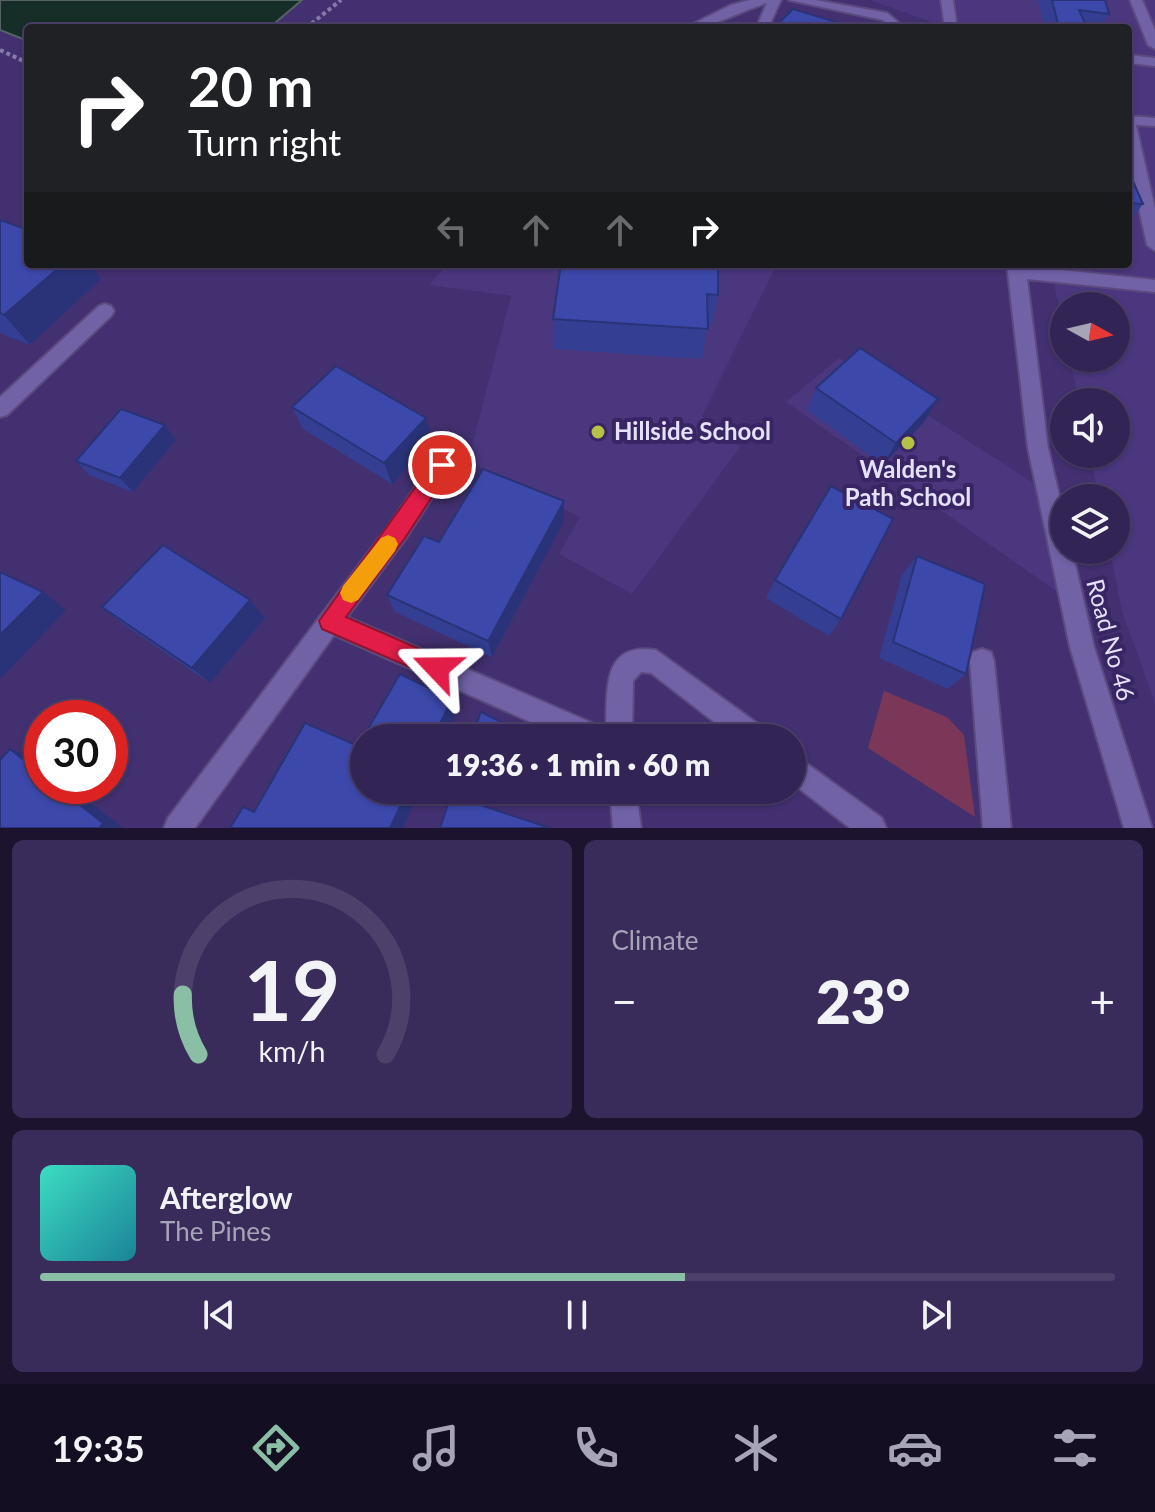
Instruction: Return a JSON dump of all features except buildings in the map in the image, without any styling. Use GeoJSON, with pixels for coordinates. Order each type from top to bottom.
{"type":"FeatureCollection","features":[{"type":"Feature","properties":{"kind":"street"},"geometry":{"type":"LineString","coordinates":[[700,24],[735,8],[764,0]]}},
{"type":"Feature","properties":{"kind":"street"},"geometry":{"type":"LineString","coordinates":[[764,24],[775,0]]}},
{"type":"Feature","properties":{"kind":"street"},"geometry":{"type":"LineString","coordinates":[[795,0],[887,17],[895,24]]}},
{"type":"Feature","properties":{"kind":"street"},"geometry":{"type":"LineString","coordinates":[[947,0],[950,24]]}},
{"type":"Feature","properties":{"kind":"street"},"geometry":{"type":"LineString","coordinates":[[1136,0],[1155,45]]}},
{"type":"Feature","properties":{"kind":"street"},"geometry":{"type":"LineString","coordinates":[[1132,59],[1155,62]]}},
{"type":"Feature","properties":{"kind":"street"},"geometry":{"type":"LineString","coordinates":[[1132,122],[1155,122]]}},
{"type":"Feature","properties":{"kind":"street"},"geometry":{"type":"LineString","coordinates":[[1132,140],[1155,245]]}},
{"type":"Feature","properties":{"kind":"street"},"geometry":{"type":"LineString","coordinates":[[1017,268],[1155,286]]}},
{"type":"Feature","properties":{"kind":"street","name":"Road No 46"},"geometry":{"type":"LineString","coordinates":[[1017,268],[1038,448],[1082,647],[1138,828]]}},
{"type":"Feature","properties":{"kind":"street"},"geometry":{"type":"LineString","coordinates":[[0,409],[105,311]]}},
{"type":"Feature","properties":{"kind":"street"},"geometry":{"type":"LineString","coordinates":[[178,828],[398,531],[442,465]]}},
{"type":"Feature","properties":{"kind":"street"},"geometry":{"type":"LineString","coordinates":[[330,621],[565,724]]}},
{"type":"Feature","properties":{"kind":"street"},"geometry":{"type":"LineString","coordinates":[[619,724],[621,676],[636,659],[656,662],[738,724]]}},
{"type":"Feature","properties":{"kind":"street"},"geometry":{"type":"LineString","coordinates":[[982,661],[997,828]]}},
{"type":"Feature","properties":{"kind":"street"},"geometry":{"type":"LineString","coordinates":[[806,777],[872,828]]}},
{"type":"Feature","properties":{"kind":"street"},"geometry":{"type":"LineString","coordinates":[[624,804],[627,828]]}},
{"type":"Feature","properties":{"kind":"path"},"geometry":{"type":"LineString","coordinates":[[311,24],[341,0]]}},
{"type":"Feature","properties":{"kind":"path"},"geometry":{"type":"LineString","coordinates":[[0,50],[24,61]]}},
{"type":"Feature","properties":{"kind":"shaded area"},"geometry":{"type":"Polygon","coordinates":[[[0,0],[302,0],[274,24],[24,24],[24,39],[0,30],[0,0]]]}},
{"type":"Feature","properties":{"kind":"shaded area"},"geometry":{"type":"Polygon","coordinates":[[[870,0],[1155,0],[1155,703],[1122,611],[1113,564],[1130,564],[1130,484],[1096,484],[1093,468],[1130,468],[1130,388],[1076,388],[1073,372],[1130,372],[1130,292],[1056,292],[1050,268],[1132,268],[1132,24],[937,24],[870,0]]]}},
{"type":"Feature","properties":{"kind":"shaded area","name":"Hillside School"},"geometry":{"type":"Polygon","coordinates":[[[444,268],[775,268],[702,416],[740,447],[632,594],[559,554],[580,517],[468,461],[511,296],[429,285],[444,268]]]}},
{"type":"Feature","properties":{"kind":"shaded area","name":"Walden's Path School"},"geometry":{"type":"Polygon","coordinates":[[[839,358],[1035,484],[1050,564],[1053,564],[1059,593],[786,402],[839,358]]]}},
{"type":"Feature","properties":{"kind":"shaded area"},"geometry":{"type":"Polygon","coordinates":[[[884,691],[947,717],[964,735],[975,817],[868,748],[884,691]]]}},
{"type":"Feature","properties":{"kind":"slow traffic"},"geometry":{"type":"LineString","coordinates":[[351,593],[388,544]]}},
{"type":"Feature","properties":{"kind":"place","name":"Hillside School"},"geometry":{"type":"Point","coordinates":[598,432]}},
{"type":"Feature","properties":{"kind":"place","name":"Walden's Path School"},"geometry":{"type":"Point","coordinates":[908,443]}},
{"type":"Feature","properties":{"kind":"route"},"geometry":{"type":"LineString","coordinates":[[437,668],[330,621],[398,531],[442,465]]}}]}
